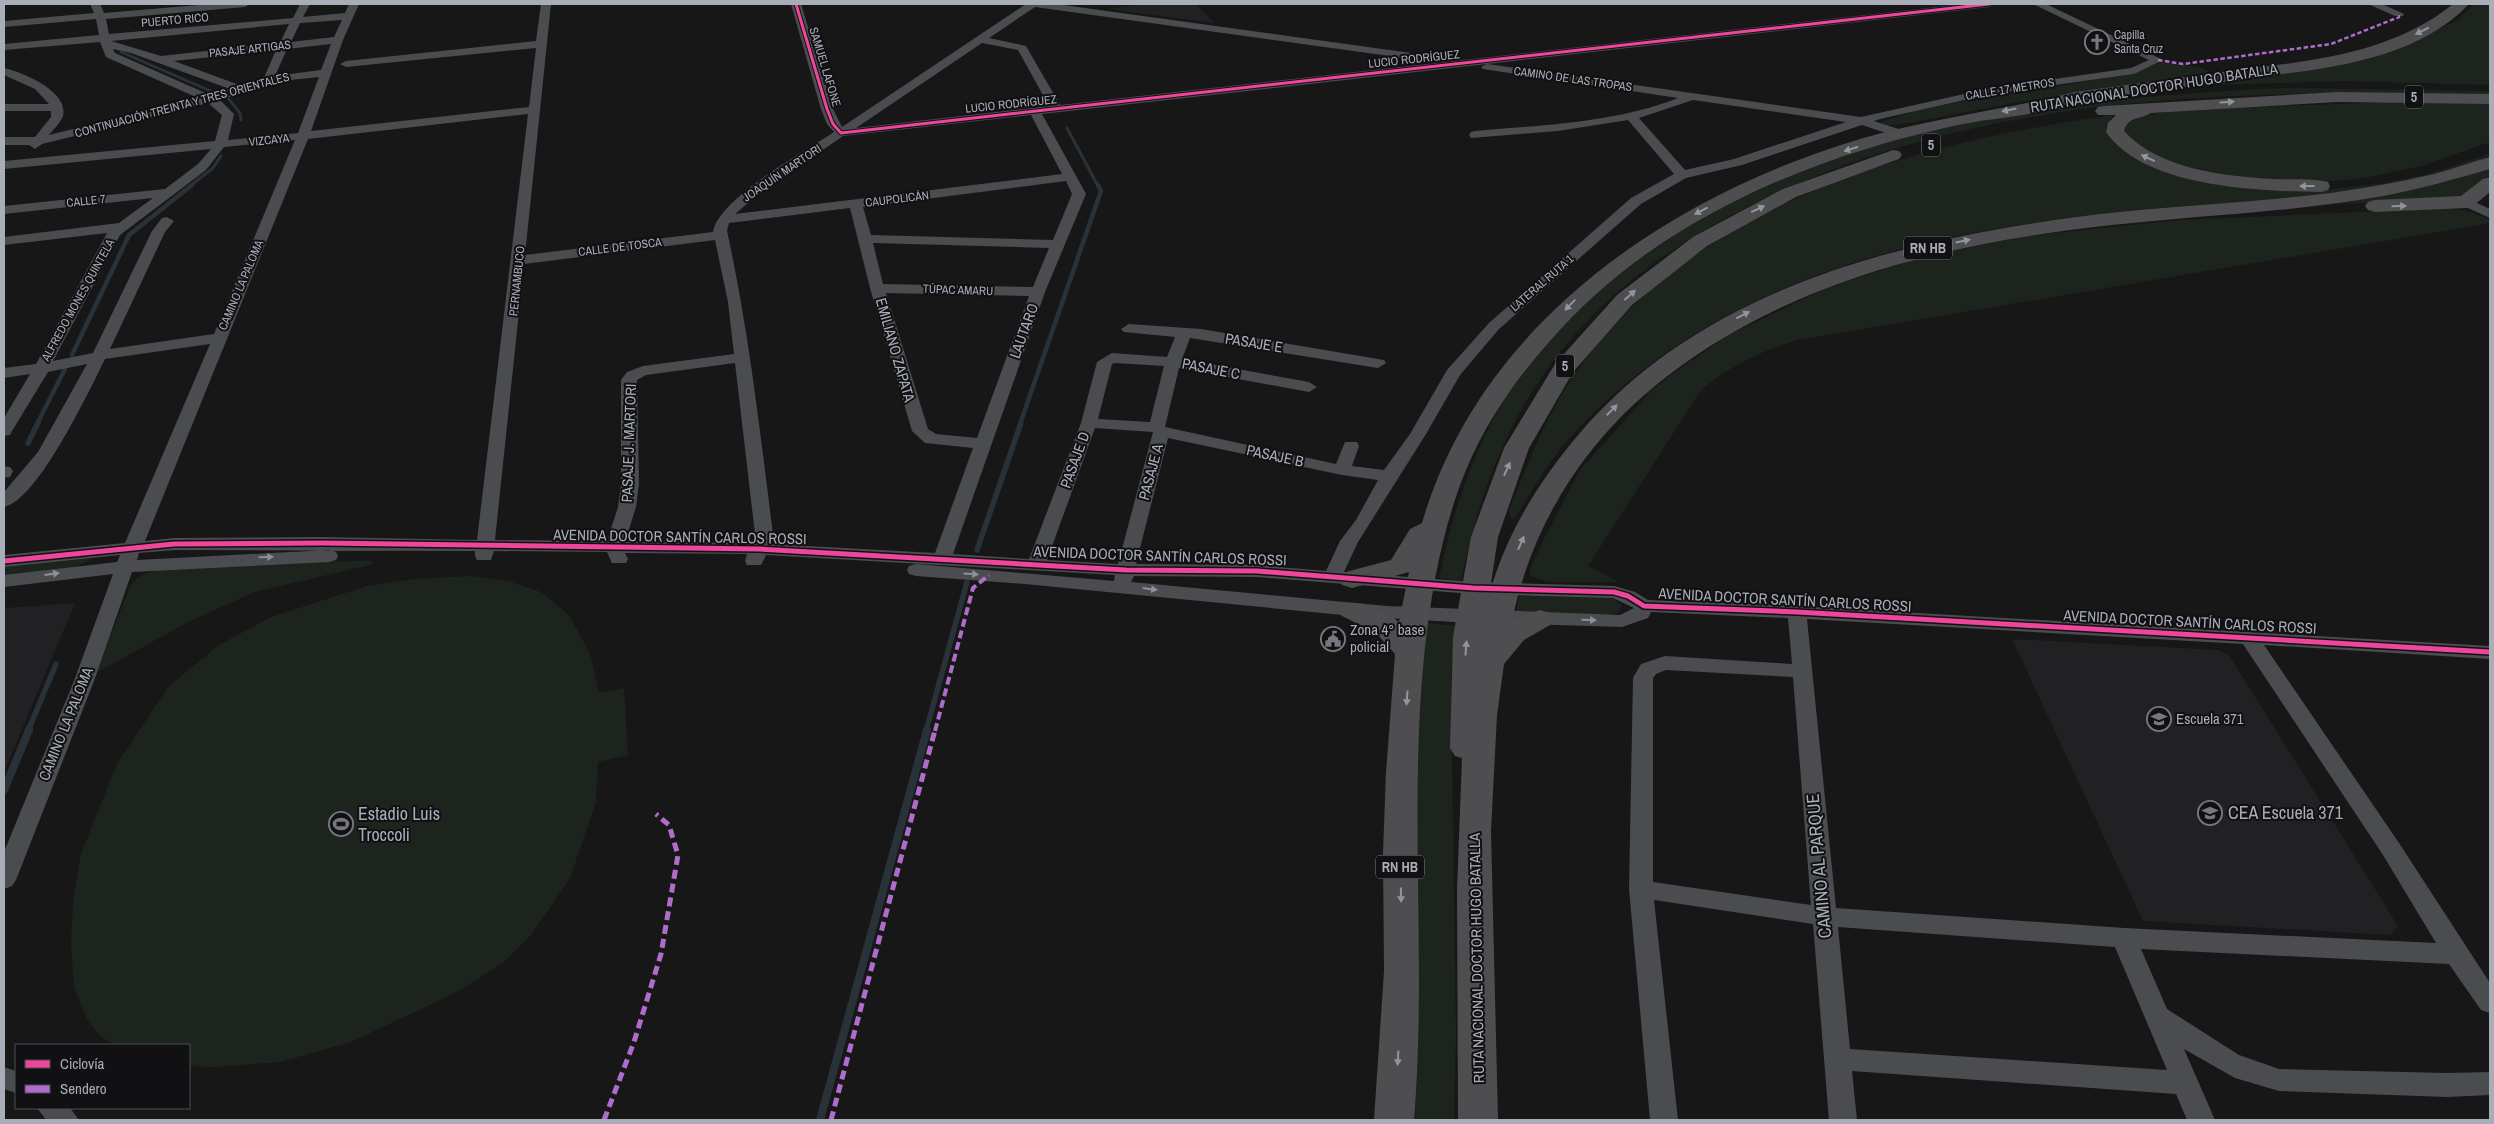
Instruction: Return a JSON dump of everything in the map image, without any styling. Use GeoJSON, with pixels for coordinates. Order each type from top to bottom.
{"type":"FeatureCollection","features":[{"type":"Feature","properties":{"kind":"highway","name":"RUTA NACIONAL DOCTOR HUGO BATALLA"},"geometry":{"type":"LineString","coordinates":[[1394,1120],[1402,974],[1400,837],[1410,654],[1418,599],[1436,524],[1460,455],[1489,404],[1529,348],[1584,292],[1626,257],[1706,208],[1787,170],[1905,142],[1958,120],[2057,103],[2076,97],[2258,72],[2342,58],[2408,38],[2443,20],[2462,4]]}},
{"type":"Feature","properties":{"kind":"highway","name":"5"},"geometry":{"type":"LineString","coordinates":[[2057,103],[2155,93],[2258,87],[2376,85],[2490,88]]}},
{"type":"Feature","properties":{"kind":"highway","name":"5"},"geometry":{"type":"LineString","coordinates":[[1948,140],[2079,115],[2179,105],[2338,97],[2490,99]]}},
{"type":"Feature","properties":{"kind":"highway"},"geometry":{"type":"LineString","coordinates":[[2179,105],[2127,115],[2117,122],[2115,132],[2130,148],[2167,166],[2215,178],[2287,186],[2355,184],[2400,177],[2426,171],[2490,148]]}},
{"type":"Feature","properties":{"kind":"highway","name":"5"},"geometry":{"type":"LineString","coordinates":[[1473,871],[1464,711],[1480,608],[1485,531],[1504,474],[1528,423],[1556,377],[1589,336],[1630,294],[1679,256],[1750,212],[1856,168],[1905,142]]}},
{"type":"Feature","properties":{"kind":"highway","name":"RUTA NACIONAL DOCTOR HUGO BATALLA"},"geometry":{"type":"LineString","coordinates":[[1478,1120],[1479,1049],[1473,871],[1481,728],[1490,659],[1480,608],[1506,590],[1519,548],[1541,502],[1582,442],[1611,410],[1661,367],[1735,320],[1787,294],[1834,276],[1894,257],[1968,239],[2062,224],[2246,209],[2374,193],[2453,176],[2490,163]]}},
{"type":"Feature","properties":{"kind":"highway"},"geometry":{"type":"LineString","coordinates":[[2246,209],[2276,210],[2466,202],[2490,182]]}},
{"type":"Feature","properties":{"kind":"highway"},"geometry":{"type":"LineString","coordinates":[[1341,579],[1402,566],[1420,534],[1436,524]]}},
{"type":"Feature","properties":{"kind":"highway"},"geometry":{"type":"LineString","coordinates":[[1485,531],[1506,590]]}},
{"type":"Feature","properties":{"kind":"highway"},"geometry":{"type":"LineString","coordinates":[[1352,610],[1368,615],[1394,632],[1404,642],[1410,654]]}},
{"type":"Feature","properties":{"kind":"highway"},"geometry":{"type":"LineString","coordinates":[[1490,659],[1502,652],[1506,642],[1525,624],[1540,619]]}},
{"type":"Feature","properties":{"kind":"street"},"geometry":{"type":"LineString","coordinates":[[4,24],[99,9],[245,4]]}},
{"type":"Feature","properties":{"kind":"street"},"geometry":{"type":"LineString","coordinates":[[268,81],[270,72],[305,4]]}},
{"type":"Feature","properties":{"kind":"street","name":"PERNAMBUCO"},"geometry":{"type":"LineString","coordinates":[[485,552],[546,4]]}},
{"type":"Feature","properties":{"kind":"street","name":"SAMUEL LAFONE"},"geometry":{"type":"LineString","coordinates":[[796,4],[827,109],[833,124],[841,133]]}},
{"type":"Feature","properties":{"kind":"street","name":"JOAQUÍN MARTORI"},"geometry":{"type":"LineString","coordinates":[[723,220],[750,193],[1034,4]]}},
{"type":"Feature","properties":{"kind":"street","name":"CAMINO DE LAS TROPAS"},"geometry":{"type":"LineString","coordinates":[[1034,4],[1862,121],[1905,142]]}},
{"type":"Feature","properties":{"kind":"street"},"geometry":{"type":"LineString","coordinates":[[1064,8],[1102,4]]}},
{"type":"Feature","properties":{"kind":"street","name":"LUCIO RODRÍGUEZ"},"geometry":{"type":"LineString","coordinates":[[841,133],[1989,4]]}},
{"type":"Feature","properties":{"kind":"street"},"geometry":{"type":"LineString","coordinates":[[2038,4],[2158,60]]}},
{"type":"Feature","properties":{"kind":"street"},"geometry":{"type":"LineString","coordinates":[[2373,4],[2399,14]]}},
{"type":"Feature","properties":{"kind":"street"},"geometry":{"type":"LineString","coordinates":[[175,32],[193,6]]}},
{"type":"Feature","properties":{"kind":"street"},"geometry":{"type":"LineString","coordinates":[[99,9],[104,42],[162,59],[240,89]]}},
{"type":"Feature","properties":{"kind":"street","name":"PUERTO RICO"},"geometry":{"type":"LineString","coordinates":[[4,47],[104,42],[175,32],[297,21],[352,10]]}},
{"type":"Feature","properties":{"kind":"street","name":"CAMINO LA PALOMA"},"geometry":{"type":"LineString","coordinates":[[4,880],[84,681],[129,556],[140,534],[303,136],[338,40],[352,10]]}},
{"type":"Feature","properties":{"kind":"street"},"geometry":{"type":"LineString","coordinates":[[979,39],[1022,48],[1056,109]]}},
{"type":"Feature","properties":{"kind":"street","name":"PASAJE ARTIGAS"},"geometry":{"type":"LineString","coordinates":[[162,59],[338,40]]}},
{"type":"Feature","properties":{"kind":"street","name":"ALFREDO MONES QUINTELA"},"geometry":{"type":"LineString","coordinates":[[4,431],[42,368],[105,247],[120,227],[150,208],[199,171],[213,157],[221,144],[228,114],[224,108],[210,99],[110,55],[104,42]]}},
{"type":"Feature","properties":{"kind":"street"},"geometry":{"type":"LineString","coordinates":[[346,64],[542,44]]}},
{"type":"Feature","properties":{"kind":"street","name":"CALLE 17 METROS"},"geometry":{"type":"LineString","coordinates":[[1862,121],[1990,91],[2134,71],[2158,60]]}},
{"type":"Feature","properties":{"kind":"street"},"geometry":{"type":"LineString","coordinates":[[4,71],[40,87],[56,107],[56,117],[39,140],[17,164]]}},
{"type":"Feature","properties":{"kind":"street","name":"CONTINUACIÓN TREINTA Y TRES ORIENTALES"},"geometry":{"type":"LineString","coordinates":[[4,141],[39,140],[210,99],[268,81],[296,75],[326,73]]}},
{"type":"Feature","properties":{"kind":"street"},"geometry":{"type":"LineString","coordinates":[[1475,135],[1631,116],[1672,106],[1692,96]]}},
{"type":"Feature","properties":{"kind":"street"},"geometry":{"type":"LineString","coordinates":[[4,108],[56,107]]}},
{"type":"Feature","properties":{"kind":"street","name":"VIZCAYA"},"geometry":{"type":"LineString","coordinates":[[4,165],[303,136],[534,110]]}},
{"type":"Feature","properties":{"kind":"street","name":"LAUTARO"},"geometry":{"type":"LineString","coordinates":[[942,558],[1038,292],[1079,194],[1035,112]]}},
{"type":"Feature","properties":{"kind":"street"},"geometry":{"type":"LineString","coordinates":[[1631,116],[1682,175]]}},
{"type":"Feature","properties":{"kind":"street","name":"LATERAL RUTA 1"},"geometry":{"type":"LineString","coordinates":[[1341,579],[1342,560],[1348,541],[1364,521],[1453,373],[1494,326],[1636,201],[1682,175],[1738,162],[1862,121]]}},
{"type":"Feature","properties":{"kind":"street","name":"CAUPOLICÁN"},"geometry":{"type":"LineString","coordinates":[[723,220],[1070,177]]}},
{"type":"Feature","properties":{"kind":"street","name":"CALLE 7"},"geometry":{"type":"LineString","coordinates":[[4,210],[169,192]]}},
{"type":"Feature","properties":{"kind":"street"},"geometry":{"type":"LineString","coordinates":[[2466,202],[2490,205]]}},
{"type":"Feature","properties":{"kind":"street"},"geometry":{"type":"LineString","coordinates":[[2466,202],[2490,214]]}},
{"type":"Feature","properties":{"kind":"street","name":"EMILIANO ZAPATA"},"geometry":{"type":"LineString","coordinates":[[856,204],[877,288],[920,431],[931,439],[982,444]]}},
{"type":"Feature","properties":{"kind":"street"},"geometry":{"type":"LineString","coordinates":[[723,220],[721,235],[735,302],[743,357],[764,534],[756,555]]}},
{"type":"Feature","properties":{"kind":"street"},"geometry":{"type":"LineString","coordinates":[[4,502],[24,484],[40,464],[100,356],[159,231],[167,221]]}},
{"type":"Feature","properties":{"kind":"street"},"geometry":{"type":"LineString","coordinates":[[4,241],[120,227]]}},
{"type":"Feature","properties":{"kind":"street","name":"CALLE DE TOSCA"},"geometry":{"type":"LineString","coordinates":[[519,260],[721,235]]}},
{"type":"Feature","properties":{"kind":"street"},"geometry":{"type":"LineString","coordinates":[[866,239],[1057,244]]}},
{"type":"Feature","properties":{"kind":"street","name":"TÚPAC AMARU"},"geometry":{"type":"LineString","coordinates":[[877,288],[1038,292]]}},
{"type":"Feature","properties":{"kind":"street","name":"PASAJE E"},"geometry":{"type":"LineString","coordinates":[[1129,330],[1184,332],[1378,364]]}},
{"type":"Feature","properties":{"kind":"street","name":"PASAJE A"},"geometry":{"type":"LineString","coordinates":[[1123,578],[1159,430],[1173,362],[1184,332]]}},
{"type":"Feature","properties":{"kind":"street"},"geometry":{"type":"LineString","coordinates":[[4,374],[136,348],[219,338]]}},
{"type":"Feature","properties":{"kind":"street","name":"PASAJE J. MARTORI"},"geometry":{"type":"LineString","coordinates":[[617,554],[630,484],[629,380],[633,375],[642,372],[743,357]]}},
{"type":"Feature","properties":{"kind":"street","name":"PASAJE C"},"geometry":{"type":"LineString","coordinates":[[1112,358],[1173,362],[1309,387]]}},
{"type":"Feature","properties":{"kind":"street","name":"PASAJE D"},"geometry":{"type":"LineString","coordinates":[[1036,564],[1089,423],[1105,362],[1112,358]]}},
{"type":"Feature","properties":{"kind":"street","name":"PASAJE B"},"geometry":{"type":"LineString","coordinates":[[1089,423],[1159,430],[1342,470],[1390,476]]}},
{"type":"Feature","properties":{"kind":"street"},"geometry":{"type":"LineString","coordinates":[[1342,470],[1351,446]]}},
{"type":"Feature","properties":{"kind":"street","name":"AVENIDA DOCTOR SANTÍN CARLOS ROSSI"},"geometry":{"type":"LineString","coordinates":[[4,581],[129,556],[174,544],[257,543],[485,552],[942,558],[1036,564],[1249,600],[1352,610],[1418,599],[1480,608]]}},
{"type":"Feature","properties":{"kind":"street","name":"AVENIDA DOCTOR SANTÍN CARLOS ROSSI"},"geometry":{"type":"LineString","coordinates":[[4,561],[129,556],[262,557],[485,552]]}},
{"type":"Feature","properties":{"kind":"street","name":"AVENIDA DOCTOR SANTÍN CARLOS ROSSI"},"geometry":{"type":"LineString","coordinates":[[756,555],[935,571],[1123,578],[1257,571],[1341,579],[1418,599],[1540,619],[1622,621],[1641,614],[1644,606]]}},
{"type":"Feature","properties":{"kind":"street"},"geometry":{"type":"LineString","coordinates":[[1249,600],[1243,592],[1244,584],[1257,571]]}},
{"type":"Feature","properties":{"kind":"street","name":"AVENIDA DOCTOR SANTÍN CARLOS ROSSI"},"geometry":{"type":"LineString","coordinates":[[1506,590],[1614,592],[1628,596],[1644,606],[1797,612],[2490,652]]}},
{"type":"Feature","properties":{"kind":"street","name":"CAMINO AL PARQUE"},"geometry":{"type":"LineString","coordinates":[[1797,612],[1823,916],[1843,1120]]}},
{"type":"Feature","properties":{"kind":"street"},"geometry":{"type":"LineString","coordinates":[[2249,638],[2390,848],[2456,954],[2490,1003]]}},
{"type":"Feature","properties":{"kind":"street"},"geometry":{"type":"LineString","coordinates":[[1664,1120],[1641,889],[1643,678],[1646,672],[1656,665],[1665,664],[1803,671]]}},
{"type":"Feature","properties":{"kind":"street"},"geometry":{"type":"LineString","coordinates":[[1641,889],[1823,916],[2124,938],[2456,954]]}},
{"type":"Feature","properties":{"kind":"street"},"geometry":{"type":"LineString","coordinates":[[2124,938],[2201,1120]]}},
{"type":"Feature","properties":{"kind":"street"},"geometry":{"type":"LineString","coordinates":[[2157,1016],[2220,1060],[2254,1076],[2279,1080],[2447,1085],[2490,1084]]}},
{"type":"Feature","properties":{"kind":"street"},"geometry":{"type":"LineString","coordinates":[[1838,1060],[2186,1083]]}},
{"type":"Feature","properties":{"kind":"street"},"geometry":{"type":"LineString","coordinates":[[52,1109],[65,1120]]}},
{"type":"Feature","properties":{"kind":"shaded area"},"geometry":{"type":"Polygon","coordinates":[[[1144,4],[1196,4],[1214,23],[1107,9],[1144,4]]]}},
{"type":"Feature","properties":{"kind":"shaded area"},"geometry":{"type":"Polygon","coordinates":[[[2474,4],[2490,4],[2490,85],[2345,81],[2208,85],[2288,73],[2417,40],[2457,20],[2474,4]]]}},
{"type":"Feature","properties":{"kind":"shaded area"},"geometry":{"type":"Polygon","coordinates":[[[2162,61],[2202,68],[2214,74],[2020,102],[1898,125],[1887,125],[1880,122],[1919,110],[1959,102],[2133,74],[2162,61]]]}},
{"type":"Feature","properties":{"kind":"shaded area"},"geometry":{"type":"Polygon","coordinates":[[[2287,88],[2490,91],[2490,96],[2294,94],[2194,98],[2095,108],[1996,124],[1900,147],[1807,179],[1719,222],[1668,253],[1599,309],[1578,331],[1541,378],[1501,450],[1474,527],[1461,581],[1439,578],[1452,524],[1469,472],[1505,398],[1534,356],[1565,321],[1618,275],[1687,226],[1711,212],[1817,165],[1882,144],[1948,127],[2015,114],[2083,104],[2151,97],[2287,88]]]}},
{"type":"Feature","properties":{"kind":"shaded area"},"geometry":{"type":"Polygon","coordinates":[[[2390,102],[2490,103],[2490,142],[2421,166],[2365,178],[2314,183],[2215,175],[2156,158],[2123,133],[2124,125],[2144,115],[2181,110],[2390,102]]]}},
{"type":"Feature","properties":{"kind":"shaded area"},"geometry":{"type":"Polygon","coordinates":[[[2113,115],[2106,128],[2110,138],[2124,150],[2162,167],[2323,190],[2379,184],[2428,174],[2490,154],[2490,156],[2398,183],[2351,191],[2255,203],[2112,214],[2036,223],[1961,235],[1887,253],[1816,276],[1747,305],[1682,342],[1621,388],[1559,450],[1514,519],[1510,517],[1509,510],[1533,453],[1550,415],[1571,379],[1583,362],[1633,306],[1691,258],[1754,219],[1822,188],[1893,162],[1966,142],[2113,115]]]}},
{"type":"Feature","properties":{"kind":"shaded area"},"geometry":{"type":"Polygon","coordinates":[[[2490,168],[2490,175],[2457,199],[2335,204],[2458,178],[2490,168]]]}},
{"type":"Feature","properties":{"kind":"shaded area"},"geometry":{"type":"Polygon","coordinates":[[[2452,208],[2472,212],[2490,220],[2486,224],[1797,340],[1771,349],[1723,373],[1701,390],[1588,566],[1619,582],[1548,582],[1530,576],[1530,569],[1544,539],[1580,470],[1650,392],[1672,374],[1729,335],[1824,289],[1918,258],[2025,236],[2180,220],[2452,208]]]}},
{"type":"Feature","properties":{"kind":"shaded area"},"geometry":{"type":"Polygon","coordinates":[[[84,555],[91,557],[90,560],[76,567],[4,576],[4,565],[84,555]]]}},
{"type":"Feature","properties":{"kind":"shaded area"},"geometry":{"type":"Polygon","coordinates":[[[373,561],[370,565],[255,592],[188,622],[96,673],[130,586],[137,579],[155,570],[264,562],[373,561]]]}},
{"type":"Feature","properties":{"kind":"shaded area","name":"Estadio Luis Troccoli"},"geometry":{"type":"Polygon","coordinates":[[[473,576],[511,582],[541,592],[569,615],[590,654],[599,693],[624,688],[628,755],[598,762],[596,802],[570,878],[531,935],[505,961],[459,991],[351,1042],[280,1062],[215,1067],[190,1066],[190,1044],[113,1044],[100,1036],[88,1021],[74,987],[71,944],[73,900],[81,854],[117,764],[169,686],[219,645],[271,617],[367,586],[414,579],[473,576]]]}},
{"type":"Feature","properties":{"kind":"shaded area"},"geometry":{"type":"Polygon","coordinates":[[[1519,596],[1612,597],[1621,605],[1621,608],[1618,613],[1610,615],[1516,613],[1519,596]]]}},
{"type":"Feature","properties":{"kind":"shaded area"},"geometry":{"type":"Polygon","coordinates":[[[75,603],[4,772],[4,608],[75,603]]]}},
{"type":"Feature","properties":{"kind":"shaded area"},"geometry":{"type":"Polygon","coordinates":[[[1425,623],[1456,626],[1451,675],[1456,1037],[1454,1120],[1412,1120],[1415,1074],[1416,746],[1425,623]]]}},
{"type":"Feature","properties":{"kind":"shaded area"},"geometry":{"type":"Polygon","coordinates":[[[2012,639],[2218,650],[2229,655],[2398,926],[2390,935],[2143,921],[2012,639]]]}},
{"type":"Feature","properties":{"kind":"waterway"},"geometry":{"type":"LineString","coordinates":[[121,52],[215,93]]}},
{"type":"Feature","properties":{"kind":"waterway"},"geometry":{"type":"LineString","coordinates":[[228,98],[240,113],[241,120]]}},
{"type":"Feature","properties":{"kind":"waterway"},"geometry":{"type":"LineString","coordinates":[[1067,128],[1098,186]]}},
{"type":"Feature","properties":{"kind":"waterway"},"geometry":{"type":"LineString","coordinates":[[190,186],[213,168],[221,156]]}},
{"type":"Feature","properties":{"kind":"waterway"},"geometry":{"type":"LineString","coordinates":[[72,355],[129,235],[192,185]]}},
{"type":"Feature","properties":{"kind":"waterway"},"geometry":{"type":"LineString","coordinates":[[1020,424],[1101,191],[1098,185]]}},
{"type":"Feature","properties":{"kind":"waterway"},"geometry":{"type":"LineString","coordinates":[[37,424],[65,369]]}},
{"type":"Feature","properties":{"kind":"waterway"},"geometry":{"type":"LineString","coordinates":[[28,443],[38,423]]}},
{"type":"Feature","properties":{"kind":"waterway"},"geometry":{"type":"LineString","coordinates":[[977,550],[1021,423]]}},
{"type":"Feature","properties":{"kind":"waterway"},"geometry":{"type":"LineString","coordinates":[[926,731],[967,582]]}},
{"type":"Feature","properties":{"kind":"waterway"},"geometry":{"type":"LineString","coordinates":[[28,731],[56,664]]}},
{"type":"Feature","properties":{"kind":"waterway"},"geometry":{"type":"LineString","coordinates":[[4,790],[29,730]]}},
{"type":"Feature","properties":{"kind":"waterway"},"geometry":{"type":"LineString","coordinates":[[820,1120],[927,730]]}},
{"type":"Feature","properties":{"kind":"marked path"},"geometry":{"type":"LineString","coordinates":[[2158,60],[2183,64],[2331,44],[2399,17],[2399,14]]}},
{"type":"Feature","properties":{"kind":"marked path"},"geometry":{"type":"LineString","coordinates":[[831,1120],[973,588],[989,575]]}},
{"type":"Feature","properties":{"kind":"marked path"},"geometry":{"type":"LineString","coordinates":[[604,1120],[634,1042],[661,954],[678,855],[669,825],[656,814]]}},
{"type":"Feature","properties":{"kind":"cycle path"},"geometry":{"type":"LineString","coordinates":[[796,4],[827,109],[833,124],[841,133],[1989,4]]}},
{"type":"Feature","properties":{"kind":"cycle path"},"geometry":{"type":"LineString","coordinates":[[4,561],[174,544],[323,543],[759,549],[1126,570],[1257,571],[1473,588],[1614,592],[1628,596],[1644,606],[1797,612],[2490,652]]}},
{"type":"Feature","properties":{"kind":"place","name":"Capilla Santa Cruz"},"geometry":{"type":"Point","coordinates":[2097,42]}},
{"type":"Feature","properties":{"kind":"place","name":"Zona 4° base policial"},"geometry":{"type":"Point","coordinates":[1333,639]}},
{"type":"Feature","properties":{"kind":"place","name":"Escuela 371"},"geometry":{"type":"Point","coordinates":[2159,719]}},
{"type":"Feature","properties":{"kind":"place","name":"CEA Escuela 371"},"geometry":{"type":"Point","coordinates":[2210,813]}},
{"type":"Feature","properties":{"kind":"place","name":"Estadio Luis Troccoli"},"geometry":{"type":"Point","coordinates":[341,824]}}]}
